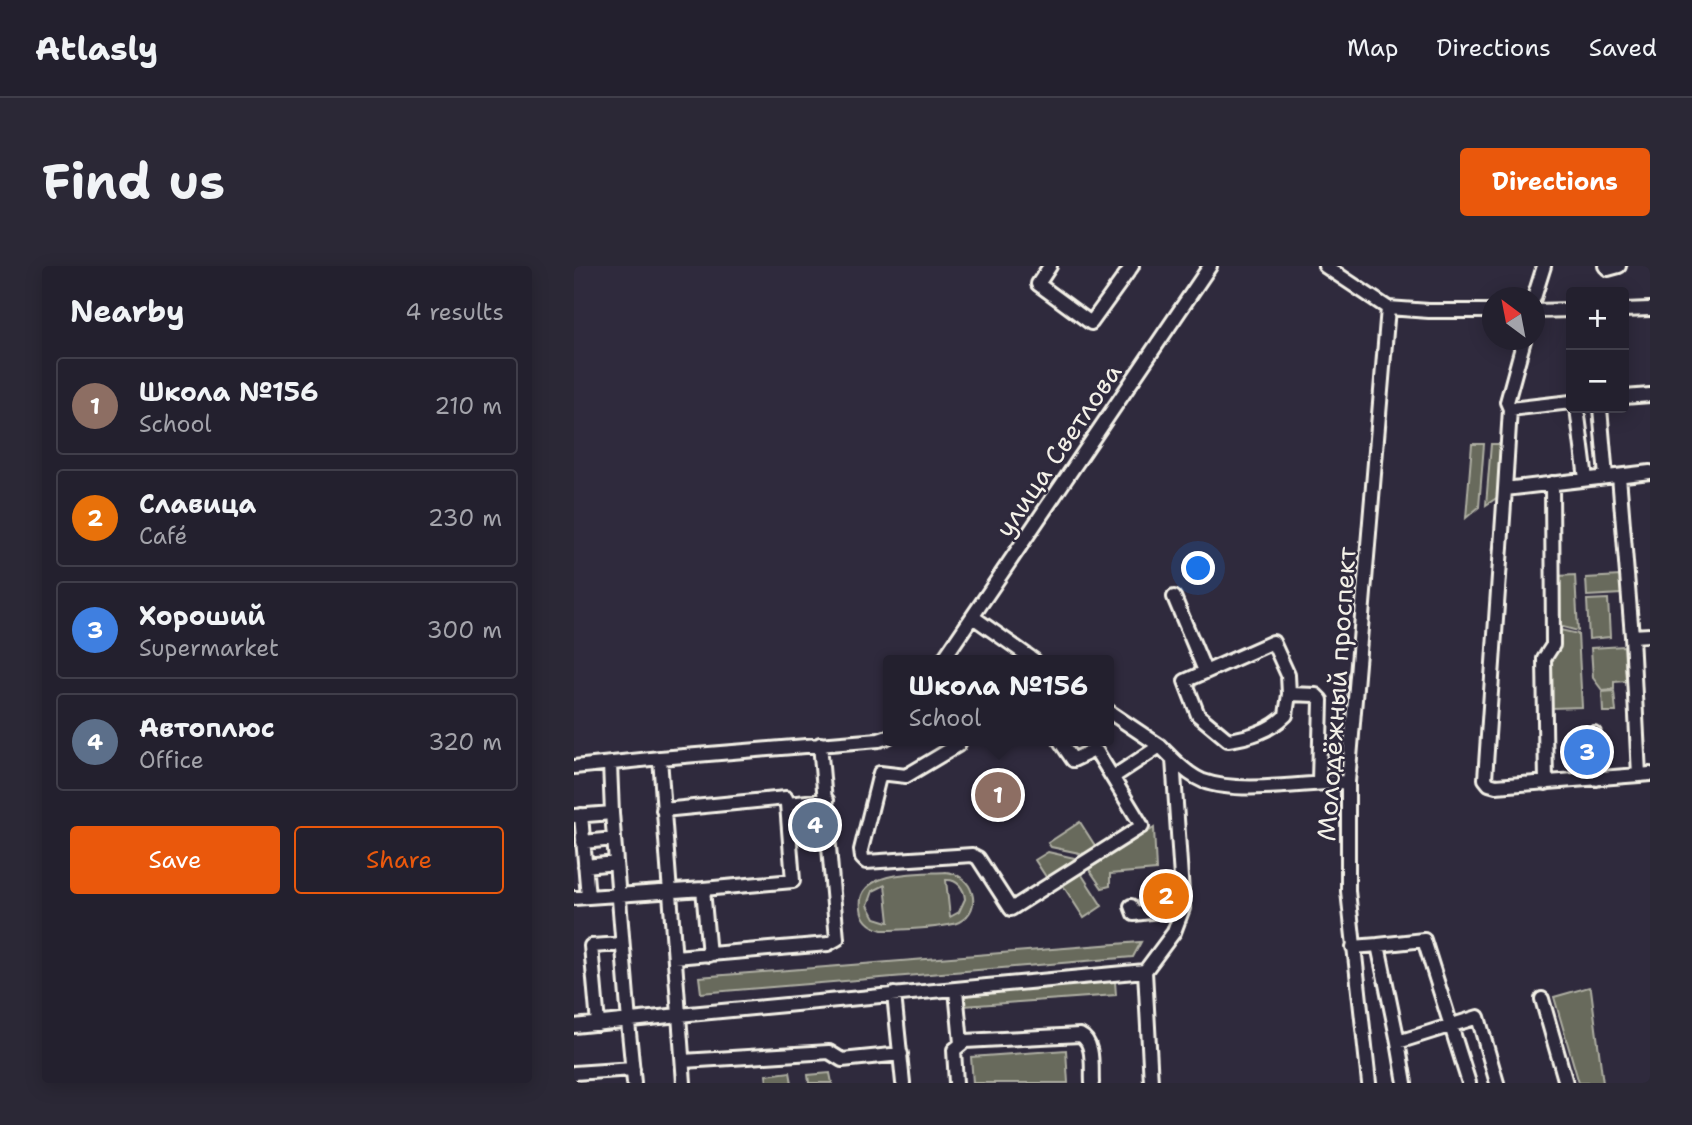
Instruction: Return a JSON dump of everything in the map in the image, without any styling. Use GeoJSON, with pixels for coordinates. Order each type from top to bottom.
{"type":"FeatureCollection","features":[{"type":"Feature","properties":{"kind":"street"},"geometry":{"type":"LineString","coordinates":[[1050,266],[1038,284],[1091,323],[1132,266]]}},
{"type":"Feature","properties":{"kind":"street","name":"улица Светлова"},"geometry":{"type":"LineString","coordinates":[[946,655],[1210,266]]}},
{"type":"Feature","properties":{"kind":"street"},"geometry":{"type":"LineString","coordinates":[[1325,266],[1388,308],[1482,311]]}},
{"type":"Feature","properties":{"kind":"street"},"geometry":{"type":"LineString","coordinates":[[1538,287],[1545,266]]}},
{"type":"Feature","properties":{"kind":"street"},"geometry":{"type":"LineString","coordinates":[[1605,266],[1608,270],[1619,266]]}},
{"type":"Feature","properties":{"kind":"street","name":"Молодёжный проспект"},"geometry":{"type":"LineString","coordinates":[[1369,1083],[1348,891],[1348,782],[1388,308]]}},
{"type":"Feature","properties":{"kind":"street"},"geometry":{"type":"LineString","coordinates":[[1629,310],[1650,309]]}},
{"type":"Feature","properties":{"kind":"street"},"geometry":{"type":"LineString","coordinates":[[1545,311],[1566,310]]}},
{"type":"Feature","properties":{"kind":"street"},"geometry":{"type":"LineString","coordinates":[[1521,350],[1507,402],[1510,409],[1485,779],[1489,784],[1496,786],[1644,775],[1632,636],[1612,477],[1601,413]]}},
{"type":"Feature","properties":{"kind":"street"},"geometry":{"type":"LineString","coordinates":[[1629,397],[1650,395]]}},
{"type":"Feature","properties":{"kind":"street"},"geometry":{"type":"LineString","coordinates":[[1510,409],[1566,403]]}},
{"type":"Feature","properties":{"kind":"street"},"geometry":{"type":"LineString","coordinates":[[1578,413],[1586,479]]}},
{"type":"Feature","properties":{"kind":"street"},"geometry":{"type":"LineString","coordinates":[[1504,489],[1650,472]]}},
{"type":"Feature","properties":{"kind":"street"},"geometry":{"type":"LineString","coordinates":[[1546,783],[1544,659],[1553,645],[1552,483]]}},
{"type":"Feature","properties":{"kind":"street"},"geometry":{"type":"LineString","coordinates":[[1174,597],[1205,671]]}},
{"type":"Feature","properties":{"kind":"street"},"geometry":{"type":"LineString","coordinates":[[972,617],[1022,655]]}},
{"type":"Feature","properties":{"kind":"street"},"geometry":{"type":"LineString","coordinates":[[1632,636],[1650,635]]}},
{"type":"Feature","properties":{"kind":"street"},"geometry":{"type":"LineString","coordinates":[[1273,642],[1288,675],[1289,694],[1286,715],[1271,728],[1245,738],[1226,740],[1198,715],[1185,685],[1188,678],[1273,642]]}},
{"type":"Feature","properties":{"kind":"street"},"geometry":{"type":"LineString","coordinates":[[1289,694],[1316,695],[1321,701],[1319,782]]}},
{"type":"Feature","properties":{"kind":"street"},"geometry":{"type":"LineString","coordinates":[[1114,715],[1160,746],[1186,772],[1222,786],[1348,782]]}},
{"type":"Feature","properties":{"kind":"street"},"geometry":{"type":"LineString","coordinates":[[1594,733],[1597,779]]}},
{"type":"Feature","properties":{"kind":"street"},"geometry":{"type":"LineString","coordinates":[[574,767],[883,739]]}},
{"type":"Feature","properties":{"kind":"street"},"geometry":{"type":"LineString","coordinates":[[675,957],[828,944],[837,939],[827,800],[820,744]]}},
{"type":"Feature","properties":{"kind":"street"},"geometry":{"type":"LineString","coordinates":[[956,746],[906,776],[884,772],[878,775],[861,850],[862,858],[866,862],[972,855],[978,858],[1009,908],[1140,829],[1142,822],[1095,750],[1073,760],[1063,746]]}},
{"type":"Feature","properties":{"kind":"street"},"geometry":{"type":"LineString","coordinates":[[1113,777],[1160,746]]}},
{"type":"Feature","properties":{"kind":"street"},"geometry":{"type":"LineString","coordinates":[[660,758],[684,1083]]}},
{"type":"Feature","properties":{"kind":"street"},"geometry":{"type":"LineString","coordinates":[[1151,1083],[1145,971],[1174,932],[1183,908],[1173,759]]}},
{"type":"Feature","properties":{"kind":"street"},"geometry":{"type":"LineString","coordinates":[[610,764],[634,1083]]}},
{"type":"Feature","properties":{"kind":"street"},"geometry":{"type":"LineString","coordinates":[[574,898],[793,881],[786,798],[663,810]]}},
{"type":"Feature","properties":{"kind":"street"},"geometry":{"type":"LineString","coordinates":[[787,804],[827,800]]}},
{"type":"Feature","properties":{"kind":"street"},"geometry":{"type":"LineString","coordinates":[[588,897],[578,816],[612,813]]}},
{"type":"Feature","properties":{"kind":"street"},"geometry":{"type":"LineString","coordinates":[[583,842],[614,839]]}},
{"type":"Feature","properties":{"kind":"street"},"geometry":{"type":"LineString","coordinates":[[585,866],[616,863]]}},
{"type":"Feature","properties":{"kind":"street"},"geometry":{"type":"LineString","coordinates":[[703,889],[709,955]]}},
{"type":"Feature","properties":{"kind":"street"},"geometry":{"type":"LineString","coordinates":[[1131,906],[1134,914],[1183,908]]}},
{"type":"Feature","properties":{"kind":"street"},"geometry":{"type":"LineString","coordinates":[[1353,947],[1424,940],[1469,1083]]}},
{"type":"Feature","properties":{"kind":"street"},"geometry":{"type":"LineString","coordinates":[[598,1024],[592,946],[622,944]]}},
{"type":"Feature","properties":{"kind":"street"},"geometry":{"type":"LineString","coordinates":[[1378,945],[1405,1083]]}},
{"type":"Feature","properties":{"kind":"street"},"geometry":{"type":"LineString","coordinates":[[574,1026],[1145,971]]}},
{"type":"Feature","properties":{"kind":"street"},"geometry":{"type":"LineString","coordinates":[[956,990],[961,1043]]}},
{"type":"Feature","properties":{"kind":"street"},"geometry":{"type":"LineString","coordinates":[[894,994],[903,1083]]}},
{"type":"Feature","properties":{"kind":"street"},"geometry":{"type":"LineString","coordinates":[[1542,999],[1566,1083]]}},
{"type":"Feature","properties":{"kind":"street"},"geometry":{"type":"LineString","coordinates":[[1398,1042],[1478,1017],[1497,1083]]}},
{"type":"Feature","properties":{"kind":"street"},"geometry":{"type":"LineString","coordinates":[[956,1083],[954,1050],[965,1041],[1080,1035],[1086,1038],[1089,1044],[1091,1083]]}},
{"type":"Feature","properties":{"kind":"street"},"geometry":{"type":"LineString","coordinates":[[683,1061],[829,1052],[842,1060],[901,1054]]}},
{"type":"Feature","properties":{"kind":"street"},"geometry":{"type":"LineString","coordinates":[[574,1073],[633,1069]]}},
{"type":"Feature","properties":{"kind":"green space"},"geometry":{"type":"Polygon","coordinates":[[[1472,444],[1484,444],[1479,507],[1466,518],[1472,444]]]}},
{"type":"Feature","properties":{"kind":"green space"},"geometry":{"type":"Polygon","coordinates":[[[1491,444],[1503,444],[1498,497],[1486,505],[1491,444]]]}},
{"type":"Feature","properties":{"kind":"green space"},"geometry":{"type":"Polygon","coordinates":[[[1575,575],[1578,631],[1559,626],[1557,576],[1575,575]]]}},
{"type":"Feature","properties":{"kind":"green space"},"geometry":{"type":"Polygon","coordinates":[[[1620,576],[1621,594],[1587,596],[1586,578],[1620,576]]]}},
{"type":"Feature","properties":{"kind":"green space"},"geometry":{"type":"Polygon","coordinates":[[[1608,599],[1610,637],[1589,639],[1587,600],[1608,599]]]}},
{"type":"Feature","properties":{"kind":"green space"},"geometry":{"type":"Polygon","coordinates":[[[1556,629],[1578,634],[1582,707],[1551,708],[1550,658],[1557,651],[1556,629]]]}},
{"type":"Feature","properties":{"kind":"green space"},"geometry":{"type":"Polygon","coordinates":[[[1624,646],[1626,681],[1614,682],[1614,689],[1602,690],[1593,678],[1591,648],[1624,646]]]}},
{"type":"Feature","properties":{"kind":"green space"},"geometry":{"type":"Polygon","coordinates":[[[1614,691],[1616,712],[1603,712],[1602,692],[1614,691]]]}},
{"type":"Feature","properties":{"kind":"green space"},"geometry":{"type":"Polygon","coordinates":[[[1080,822],[1099,852],[1087,859],[1084,854],[1051,847],[1048,843],[1080,822]]]}},
{"type":"Feature","properties":{"kind":"green space"},"geometry":{"type":"Polygon","coordinates":[[[1154,828],[1156,870],[1110,874],[1110,886],[1102,888],[1089,869],[1154,828]]]}},
{"type":"Feature","properties":{"kind":"green space"},"geometry":{"type":"Polygon","coordinates":[[[1048,852],[1079,859],[1050,883],[1035,860],[1048,852]]]}},
{"type":"Feature","properties":{"kind":"green space"},"geometry":{"type":"Polygon","coordinates":[[[946,872],[963,879],[972,893],[972,909],[959,922],[933,927],[882,930],[865,919],[861,908],[862,895],[868,886],[892,876],[946,872]],[[946,880],[950,917],[959,912],[965,899],[959,885],[946,880]],[[885,885],[873,891],[868,905],[875,918],[889,922],[885,885]]]}},
{"type":"Feature","properties":{"kind":"green space"},"geometry":{"type":"Polygon","coordinates":[[[1080,872],[1102,906],[1084,918],[1062,884],[1080,872]]]}},
{"type":"Feature","properties":{"kind":"green space"},"geometry":{"type":"Polygon","coordinates":[[[1141,942],[1133,957],[701,993],[699,977],[1141,942]]]}},
{"type":"Feature","properties":{"kind":"green space"},"geometry":{"type":"Polygon","coordinates":[[[1115,981],[1116,995],[964,1006],[963,992],[1115,981]]]}},
{"type":"Feature","properties":{"kind":"green space"},"geometry":{"type":"Polygon","coordinates":[[[1589,987],[1603,1083],[1579,1083],[1554,997],[1589,987]]]}},
{"type":"Feature","properties":{"kind":"green space"},"geometry":{"type":"Polygon","coordinates":[[[1066,1050],[1068,1083],[973,1083],[971,1057],[1066,1050]]]}},
{"type":"Feature","properties":{"kind":"green space"},"geometry":{"type":"Polygon","coordinates":[[[790,1072],[792,1083],[767,1083],[766,1075],[790,1072]]]}},
{"type":"Feature","properties":{"kind":"green space"},"geometry":{"type":"Polygon","coordinates":[[[830,1073],[832,1083],[809,1083],[808,1075],[830,1073]]]}},
{"type":"Feature","properties":{"kind":"place","name":"Хороший"},"geometry":{"type":"Point","coordinates":[1587,752]}},
{"type":"Feature","properties":{"kind":"place","name":"Школа №156"},"geometry":{"type":"Point","coordinates":[998,795]}},
{"type":"Feature","properties":{"kind":"place","name":"Автоплюс"},"geometry":{"type":"Point","coordinates":[815,825]}},
{"type":"Feature","properties":{"kind":"place","name":"Славица"},"geometry":{"type":"Point","coordinates":[1166,896]}}]}
